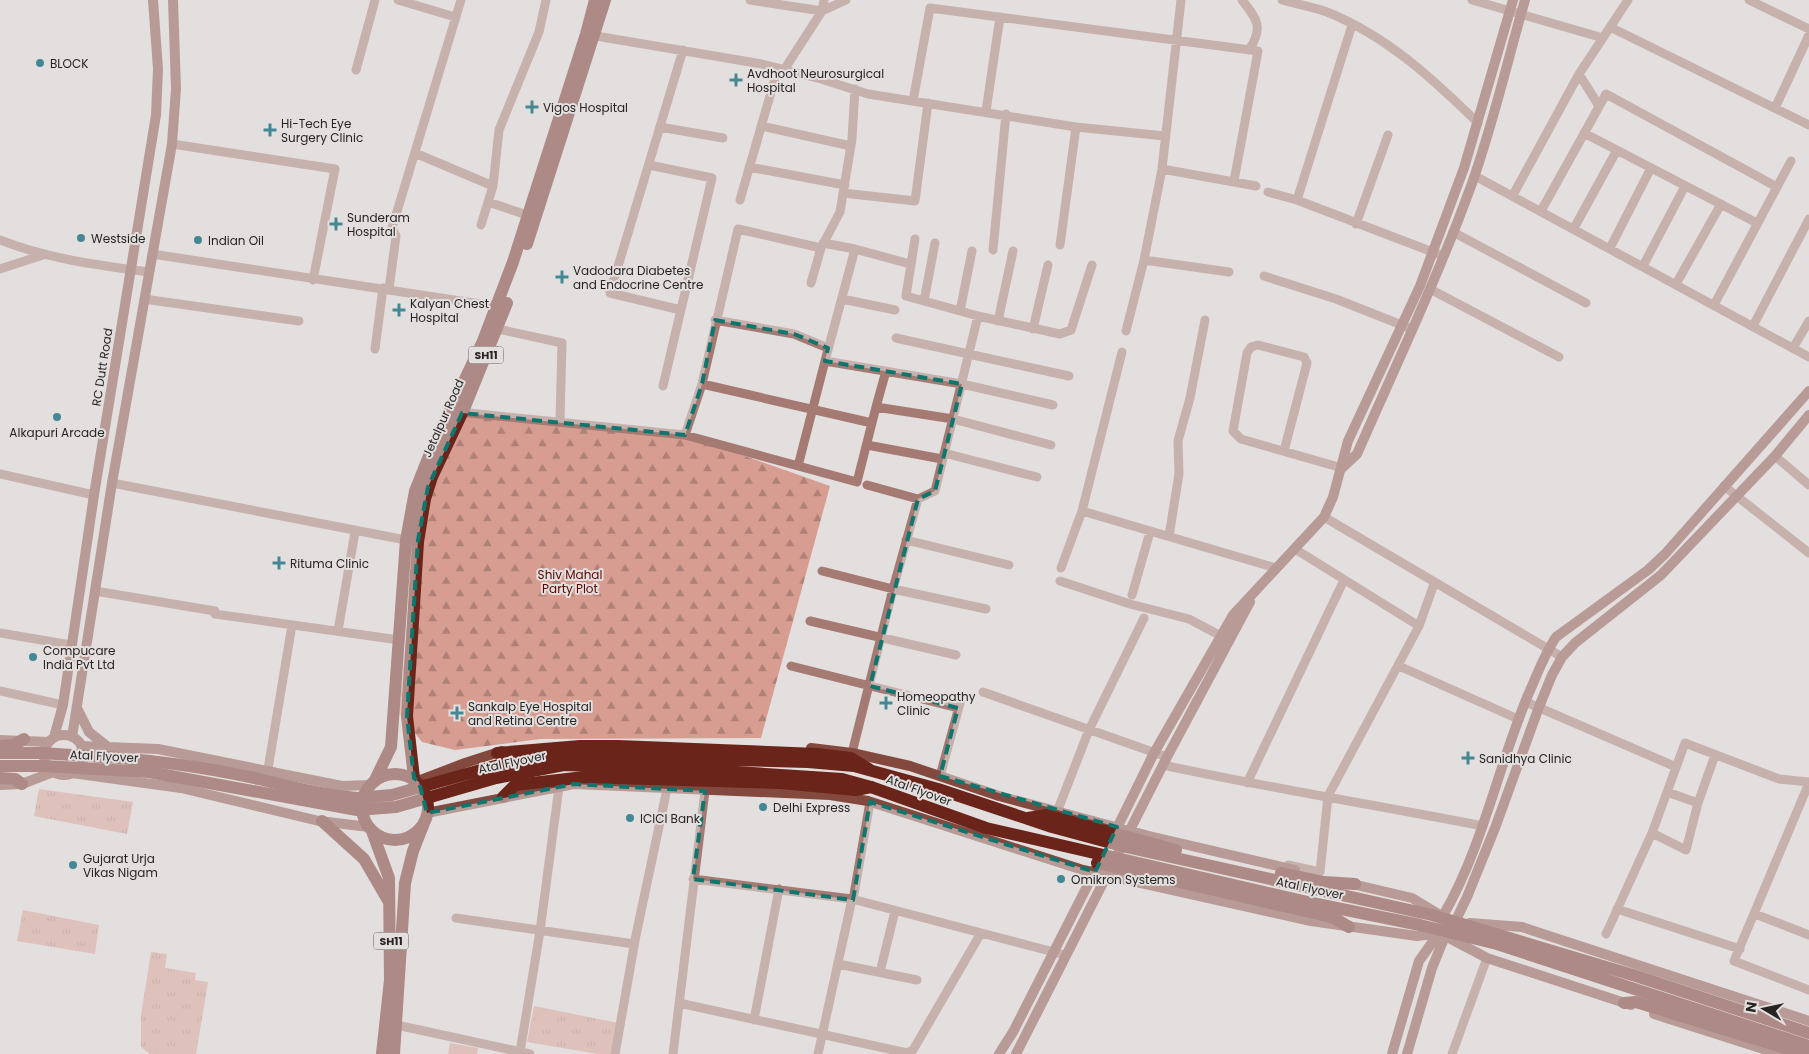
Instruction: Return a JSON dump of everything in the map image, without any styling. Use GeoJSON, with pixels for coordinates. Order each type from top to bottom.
{"type":"FeatureCollection","features":[{"type":"Feature","properties":{"kind":"main road","name":"Jetalpur Road"},"geometry":{"type":"LineString","coordinates":[[401,714],[399,640],[419,477],[456,412],[501,307],[591,35],[594,0]]}},
{"type":"Feature","properties":{"kind":"main road","name":"Jetalpur Road"},"geometry":{"type":"LineString","coordinates":[[501,307],[527,214],[605,0]]}},
{"type":"Feature","properties":{"kind":"main road","name":"Jetalpur Road"},"geometry":{"type":"LineString","coordinates":[[401,714],[412,541]]}},
{"type":"Feature","properties":{"kind":"main road","name":"SH11"},"geometry":{"type":"LineString","coordinates":[[382,1054],[391,1024],[405,883],[413,850],[426,818],[428,802],[416,779],[401,714]]}},
{"type":"Feature","properties":{"kind":"main road","name":"SH11"},"geometry":{"type":"LineString","coordinates":[[394,1054],[391,1024],[389,878],[371,829],[362,811],[363,800],[391,748],[401,714]]}},
{"type":"Feature","properties":{"kind":"main road"},"geometry":{"type":"LineString","coordinates":[[2,746],[14,745],[24,739]]}},
{"type":"Feature","properties":{"kind":"main road","name":"Atal Flyover"},"geometry":{"type":"LineString","coordinates":[[2,746],[39,753],[148,760],[263,780],[326,795],[357,798],[392,795],[502,764],[567,755],[808,762],[854,766],[938,789],[1026,818],[1126,847],[1432,915],[1636,976],[1809,1032]]}},
{"type":"Feature","properties":{"kind":"main road"},"geometry":{"type":"LineString","coordinates":[[496,753],[517,753],[580,746],[618,746],[817,754],[851,758],[861,762],[871,771]]}},
{"type":"Feature","properties":{"kind":"main road","name":"Atal Flyover"},"geometry":{"type":"LineString","coordinates":[[0,766],[149,772],[357,810],[396,807],[496,778],[564,766],[810,776],[842,779],[871,787],[986,828],[1312,903],[1462,935],[1809,1046]]}},
{"type":"Feature","properties":{"kind":"main road"},"geometry":{"type":"LineString","coordinates":[[372,784],[391,774],[416,779]]}},
{"type":"Feature","properties":{"kind":"main road"},"geometry":{"type":"LineString","coordinates":[[503,797],[515,785],[584,776],[780,783],[856,790],[871,787]]}},
{"type":"Feature","properties":{"kind":"main road"},"geometry":{"type":"LineString","coordinates":[[3,781],[15,779],[22,784]]}},
{"type":"Feature","properties":{"kind":"main road"},"geometry":{"type":"LineString","coordinates":[[1026,818],[1046,815],[1194,855],[1324,882],[1355,884]]}},
{"type":"Feature","properties":{"kind":"main road"},"geometry":{"type":"LineString","coordinates":[[371,829],[390,840],[400,840],[418,831],[426,818]]}},
{"type":"Feature","properties":{"kind":"main road"},"geometry":{"type":"LineString","coordinates":[[322,821],[364,860],[390,904]]}},
{"type":"Feature","properties":{"kind":"main road"},"geometry":{"type":"LineString","coordinates":[[1027,838],[1036,846],[1090,861],[1334,918],[1349,928]]}},
{"type":"Feature","properties":{"kind":"main road"},"geometry":{"type":"LineString","coordinates":[[1630,1002],[1804,1054]]}},
{"type":"Feature","properties":{"kind":"street","name":"RC Dutt Road"},"geometry":{"type":"LineString","coordinates":[[52,740],[63,705],[94,495],[156,115],[158,69],[153,0]]}},
{"type":"Feature","properties":{"kind":"street"},"geometry":{"type":"LineString","coordinates":[[72,737],[112,483],[172,144],[176,89],[173,0]]}},
{"type":"Feature","properties":{"kind":"street"},"geometry":{"type":"LineString","coordinates":[[356,70],[375,0]]}},
{"type":"Feature","properties":{"kind":"street"},"geometry":{"type":"LineString","coordinates":[[398,0],[455,17]]}},
{"type":"Feature","properties":{"kind":"street"},"geometry":{"type":"LineString","coordinates":[[375,349],[396,236],[392,228],[460,0]]}},
{"type":"Feature","properties":{"kind":"street"},"geometry":{"type":"LineString","coordinates":[[481,225],[493,186],[500,130],[539,32],[546,0]]}},
{"type":"Feature","properties":{"kind":"street"},"geometry":{"type":"LineString","coordinates":[[750,0],[776,2],[822,11],[846,0]]}},
{"type":"Feature","properties":{"kind":"street"},"geometry":{"type":"LineString","coordinates":[[740,200],[761,126],[781,69],[822,11],[824,0]]}},
{"type":"Feature","properties":{"kind":"street"},"geometry":{"type":"LineString","coordinates":[[1126,331],[1144,260],[1162,170],[1182,0]]}},
{"type":"Feature","properties":{"kind":"street"},"geometry":{"type":"LineString","coordinates":[[1242,0],[1257,19],[1258,27],[1254,42],[1249,50]]}},
{"type":"Feature","properties":{"kind":"street"},"geometry":{"type":"LineString","coordinates":[[1282,0],[1315,5],[1376,37],[1430,76],[1478,123]]}},
{"type":"Feature","properties":{"kind":"street"},"geometry":{"type":"LineString","coordinates":[[1472,0],[1603,38]]}},
{"type":"Feature","properties":{"kind":"street"},"geometry":{"type":"LineString","coordinates":[[1016,1054],[1095,872],[1154,753],[1235,613],[1324,516],[1333,497],[1348,441],[1402,325],[1433,252],[1464,168],[1513,0]]}},
{"type":"Feature","properties":{"kind":"street"},"geometry":{"type":"LineString","coordinates":[[1342,468],[1357,454],[1444,256],[1475,176],[1502,89],[1524,0]]}},
{"type":"Feature","properties":{"kind":"street"},"geometry":{"type":"LineString","coordinates":[[1513,195],[1579,74],[1628,0]]}},
{"type":"Feature","properties":{"kind":"street"},"geometry":{"type":"LineString","coordinates":[[1749,0],[1809,30]]}},
{"type":"Feature","properties":{"kind":"street"},"geometry":{"type":"LineString","coordinates":[[913,101],[930,8],[1258,52],[1234,181]]}},
{"type":"Feature","properties":{"kind":"street"},"geometry":{"type":"LineString","coordinates":[[986,111],[1000,17]]}},
{"type":"Feature","properties":{"kind":"street"},"geometry":{"type":"LineString","coordinates":[[1298,200],[1352,25]]}},
{"type":"Feature","properties":{"kind":"street"},"geometry":{"type":"LineString","coordinates":[[1610,27],[1809,125]]}},
{"type":"Feature","properties":{"kind":"street"},"geometry":{"type":"LineString","coordinates":[[591,35],[781,69],[855,90],[913,101],[1006,114],[1076,127],[1165,136]]}},
{"type":"Feature","properties":{"kind":"street"},"geometry":{"type":"LineString","coordinates":[[1775,108],[1809,35]]}},
{"type":"Feature","properties":{"kind":"street"},"geometry":{"type":"LineString","coordinates":[[681,310],[610,294],[683,50]]}},
{"type":"Feature","properties":{"kind":"street"},"geometry":{"type":"LineString","coordinates":[[1579,74],[1599,106]]}},
{"type":"Feature","properties":{"kind":"street"},"geometry":{"type":"LineString","coordinates":[[811,283],[822,246],[840,212],[851,146],[855,90]]}},
{"type":"Feature","properties":{"kind":"street"},"geometry":{"type":"LineString","coordinates":[[1541,211],[1606,94],[1776,187]]}},
{"type":"Feature","properties":{"kind":"street"},"geometry":{"type":"LineString","coordinates":[[749,167],[844,189],[916,201],[928,103]]}},
{"type":"Feature","properties":{"kind":"street"},"geometry":{"type":"LineString","coordinates":[[993,250],[1006,114]]}},
{"type":"Feature","properties":{"kind":"street"},"geometry":{"type":"LineString","coordinates":[[761,126],[851,146]]}},
{"type":"Feature","properties":{"kind":"street"},"geometry":{"type":"LineString","coordinates":[[660,127],[723,138]]}},
{"type":"Feature","properties":{"kind":"street"},"geometry":{"type":"LineString","coordinates":[[1060,245],[1076,127]]}},
{"type":"Feature","properties":{"kind":"street"},"geometry":{"type":"LineString","coordinates":[[1584,133],[1757,223]]}},
{"type":"Feature","properties":{"kind":"street"},"geometry":{"type":"LineString","coordinates":[[1356,224],[1388,135]]}},
{"type":"Feature","properties":{"kind":"street"},"geometry":{"type":"LineString","coordinates":[[172,144],[335,169],[312,280]]}},
{"type":"Feature","properties":{"kind":"street"},"geometry":{"type":"LineString","coordinates":[[1574,228],[1618,150]]}},
{"type":"Feature","properties":{"kind":"street"},"geometry":{"type":"LineString","coordinates":[[414,153],[493,186]]}},
{"type":"Feature","properties":{"kind":"street"},"geometry":{"type":"LineString","coordinates":[[1714,305],[1791,160]]}},
{"type":"Feature","properties":{"kind":"street"},"geometry":{"type":"LineString","coordinates":[[649,165],[712,178],[663,386]]}},
{"type":"Feature","properties":{"kind":"street"},"geometry":{"type":"LineString","coordinates":[[1610,248],[1651,168]]}},
{"type":"Feature","properties":{"kind":"street"},"geometry":{"type":"LineString","coordinates":[[1162,170],[1256,186]]}},
{"type":"Feature","properties":{"kind":"street"},"geometry":{"type":"LineString","coordinates":[[1475,176],[1809,357]]}},
{"type":"Feature","properties":{"kind":"street"},"geometry":{"type":"LineString","coordinates":[[1643,266],[1685,186]]}},
{"type":"Feature","properties":{"kind":"street"},"geometry":{"type":"LineString","coordinates":[[1268,192],[1298,200],[1356,224],[1444,256]]}},
{"type":"Feature","properties":{"kind":"street"},"geometry":{"type":"LineString","coordinates":[[488,202],[527,214]]}},
{"type":"Feature","properties":{"kind":"street"},"geometry":{"type":"LineString","coordinates":[[1676,284],[1720,204]]}},
{"type":"Feature","properties":{"kind":"street"},"geometry":{"type":"LineString","coordinates":[[1753,326],[1809,219]]}},
{"type":"Feature","properties":{"kind":"street"},"geometry":{"type":"LineString","coordinates":[[685,435],[702,384],[715,320],[738,229],[822,246],[855,248],[910,264]]}},
{"type":"Feature","properties":{"kind":"street"},"geometry":{"type":"LineString","coordinates":[[1453,232],[1586,303]]}},
{"type":"Feature","properties":{"kind":"street"},"geometry":{"type":"LineString","coordinates":[[915,239],[905,294],[960,312],[1064,335],[1071,330],[1092,265]]}},
{"type":"Feature","properties":{"kind":"street"},"geometry":{"type":"LineString","coordinates":[[0,240],[65,260],[148,272]]}},
{"type":"Feature","properties":{"kind":"street"},"geometry":{"type":"LineString","coordinates":[[924,301],[935,243]]}},
{"type":"Feature","properties":{"kind":"street"},"geometry":{"type":"LineString","coordinates":[[798,466],[855,248]]}},
{"type":"Feature","properties":{"kind":"street"},"geometry":{"type":"LineString","coordinates":[[960,312],[972,251]]}},
{"type":"Feature","properties":{"kind":"street"},"geometry":{"type":"LineString","coordinates":[[998,321],[1013,251]]}},
{"type":"Feature","properties":{"kind":"street"},"geometry":{"type":"LineString","coordinates":[[152,254],[312,280],[386,289],[501,307]]}},
{"type":"Feature","properties":{"kind":"street"},"geometry":{"type":"LineString","coordinates":[[0,269],[44,255]]}},
{"type":"Feature","properties":{"kind":"street"},"geometry":{"type":"LineString","coordinates":[[1144,260],[1229,272]]}},
{"type":"Feature","properties":{"kind":"street"},"geometry":{"type":"LineString","coordinates":[[1033,329],[1048,265]]}},
{"type":"Feature","properties":{"kind":"street"},"geometry":{"type":"LineString","coordinates":[[1264,276],[1336,298],[1412,329]]}},
{"type":"Feature","properties":{"kind":"street"},"geometry":{"type":"LineString","coordinates":[[1430,289],[1559,356]]}},
{"type":"Feature","properties":{"kind":"street"},"geometry":{"type":"LineString","coordinates":[[144,299],[299,322]]}},
{"type":"Feature","properties":{"kind":"street"},"geometry":{"type":"LineString","coordinates":[[842,299],[895,310]]}},
{"type":"Feature","properties":{"kind":"street"},"geometry":{"type":"LineString","coordinates":[[867,485],[918,499],[935,490],[978,316]]}},
{"type":"Feature","properties":{"kind":"street"},"geometry":{"type":"LineString","coordinates":[[715,320],[794,334],[828,348]]}},
{"type":"Feature","properties":{"kind":"street"},"geometry":{"type":"LineString","coordinates":[[1169,536],[1179,474],[1178,441],[1190,398],[1205,320]]}},
{"type":"Feature","properties":{"kind":"street"},"geometry":{"type":"LineString","coordinates":[[1793,348],[1809,321]]}},
{"type":"Feature","properties":{"kind":"street"},"geometry":{"type":"LineString","coordinates":[[493,327],[562,343],[560,421]]}},
{"type":"Feature","properties":{"kind":"street"},"geometry":{"type":"LineString","coordinates":[[896,338],[1069,376]]}},
{"type":"Feature","properties":{"kind":"street"},"geometry":{"type":"LineString","coordinates":[[1284,451],[1307,363],[1304,356],[1258,345],[1251,347],[1247,353],[1232,431],[1241,439],[1342,468]]}},
{"type":"Feature","properties":{"kind":"street"},"geometry":{"type":"LineString","coordinates":[[1061,568],[1082,511],[1122,352]]}},
{"type":"Feature","properties":{"kind":"street"},"geometry":{"type":"LineString","coordinates":[[825,361],[962,384],[1054,405]]}},
{"type":"Feature","properties":{"kind":"street"},"geometry":{"type":"LineString","coordinates":[[456,412],[685,435],[857,482],[886,371]]}},
{"type":"Feature","properties":{"kind":"street"},"geometry":{"type":"LineString","coordinates":[[702,384],[769,398],[812,411],[872,423]]}},
{"type":"Feature","properties":{"kind":"street"},"geometry":{"type":"LineString","coordinates":[[1407,1054],[1441,938],[1433,922],[1442,915],[1455,896],[1483,826],[1518,719],[1548,649],[1563,631],[1648,570],[1665,554],[1809,391]]}},
{"type":"Feature","properties":{"kind":"street"},"geometry":{"type":"LineString","coordinates":[[876,407],[953,419],[1051,445]]}},
{"type":"Feature","properties":{"kind":"street"},"geometry":{"type":"LineString","coordinates":[[1392,1054],[1419,961],[1441,938],[1457,933],[1456,921],[1495,828],[1539,707],[1552,675],[1562,657],[1575,643],[1661,575],[1774,456],[1809,415]]}},
{"type":"Feature","properties":{"kind":"street"},"geometry":{"type":"LineString","coordinates":[[866,445],[943,456],[1037,476]]}},
{"type":"Feature","properties":{"kind":"street"},"geometry":{"type":"LineString","coordinates":[[1774,456],[1809,485]]}},
{"type":"Feature","properties":{"kind":"street"},"geometry":{"type":"LineString","coordinates":[[0,474],[94,495]]}},
{"type":"Feature","properties":{"kind":"street"},"geometry":{"type":"LineString","coordinates":[[112,483],[355,532],[412,541]]}},
{"type":"Feature","properties":{"kind":"street"},"geometry":{"type":"LineString","coordinates":[[1724,486],[1809,553]]}},
{"type":"Feature","properties":{"kind":"street"},"geometry":{"type":"LineString","coordinates":[[852,753],[870,686],[892,589],[918,499]]}},
{"type":"Feature","properties":{"kind":"street"},"geometry":{"type":"LineString","coordinates":[[1082,511],[1276,568]]}},
{"type":"Feature","properties":{"kind":"street"},"geometry":{"type":"LineString","coordinates":[[1324,516],[1434,584],[1562,657]]}},
{"type":"Feature","properties":{"kind":"street"},"geometry":{"type":"LineString","coordinates":[[338,632],[355,532]]}},
{"type":"Feature","properties":{"kind":"street"},"geometry":{"type":"LineString","coordinates":[[1132,595],[1150,532]]}},
{"type":"Feature","properties":{"kind":"street"},"geometry":{"type":"LineString","coordinates":[[906,540],[1009,565]]}},
{"type":"Feature","properties":{"kind":"street"},"geometry":{"type":"LineString","coordinates":[[1295,549],[1419,626]]}},
{"type":"Feature","properties":{"kind":"street"},"geometry":{"type":"LineString","coordinates":[[822,571],[986,610]]}},
{"type":"Feature","properties":{"kind":"street"},"geometry":{"type":"LineString","coordinates":[[1247,783],[1344,580]]}},
{"type":"Feature","properties":{"kind":"street"},"geometry":{"type":"LineString","coordinates":[[1060,581],[1130,604],[1189,619],[1221,636]]}},
{"type":"Feature","properties":{"kind":"street"},"geometry":{"type":"LineString","coordinates":[[416,779],[496,753],[531,744],[604,741],[810,748],[852,753],[910,766],[999,796],[1057,812],[1320,872],[1328,796],[1419,626],[1434,584]]}},
{"type":"Feature","properties":{"kind":"street"},"geometry":{"type":"LineString","coordinates":[[95,591],[292,625],[399,640]]}},
{"type":"Feature","properties":{"kind":"street"},"geometry":{"type":"LineString","coordinates":[[999,1054],[1108,875],[1165,761],[1254,594]]}},
{"type":"Feature","properties":{"kind":"street"},"geometry":{"type":"LineString","coordinates":[[1057,812],[1089,730],[1144,618]]}},
{"type":"Feature","properties":{"kind":"street"},"geometry":{"type":"LineString","coordinates":[[810,621],[956,655]]}},
{"type":"Feature","properties":{"kind":"street"},"geometry":{"type":"LineString","coordinates":[[268,769],[292,625]]}},
{"type":"Feature","properties":{"kind":"street"},"geometry":{"type":"LineString","coordinates":[[0,633],[71,646]]}},
{"type":"Feature","properties":{"kind":"street"},"geometry":{"type":"LineString","coordinates":[[791,666],[958,708]]}},
{"type":"Feature","properties":{"kind":"street"},"geometry":{"type":"LineString","coordinates":[[1399,666],[1518,719]]}},
{"type":"Feature","properties":{"kind":"street"},"geometry":{"type":"LineString","coordinates":[[0,691],[63,705]]}},
{"type":"Feature","properties":{"kind":"street"},"geometry":{"type":"LineString","coordinates":[[983,692],[1154,753],[1165,761],[1247,783],[1328,796],[1483,826]]}},
{"type":"Feature","properties":{"kind":"street"},"geometry":{"type":"LineString","coordinates":[[940,776],[962,696]]}},
{"type":"Feature","properties":{"kind":"street"},"geometry":{"type":"LineString","coordinates":[[1526,702],[1676,767]]}},
{"type":"Feature","properties":{"kind":"street"},"geometry":{"type":"LineString","coordinates":[[77,708],[89,732],[109,747]]}},
{"type":"Feature","properties":{"kind":"street"},"geometry":{"type":"LineString","coordinates":[[24,739],[52,740],[63,735],[72,737],[81,746],[83,758],[77,770],[72,773]]}},
{"type":"Feature","properties":{"kind":"street"},"geometry":{"type":"LineString","coordinates":[[52,740],[44,757],[45,763],[53,772],[60,775],[72,773],[181,788],[322,821],[371,829]]}},
{"type":"Feature","properties":{"kind":"street"},"geometry":{"type":"LineString","coordinates":[[1606,934],[1652,833],[1684,744],[1779,780],[1809,783],[1734,961],[1809,990]]}},
{"type":"Feature","properties":{"kind":"street"},"geometry":{"type":"LineString","coordinates":[[81,746],[158,749],[333,785],[372,784]]}},
{"type":"Feature","properties":{"kind":"street"},"geometry":{"type":"LineString","coordinates":[[1652,833],[1686,850],[1698,804],[1715,755]]}},
{"type":"Feature","properties":{"kind":"street"},"geometry":{"type":"LineString","coordinates":[[22,784],[53,772]]}},
{"type":"Feature","properties":{"kind":"street"},"geometry":{"type":"LineString","coordinates":[[426,818],[503,797],[574,784],[667,790],[830,794],[870,802],[970,836],[1095,872],[1349,928],[1441,938],[1487,958],[1630,1002],[1779,1054]]}},
{"type":"Feature","properties":{"kind":"street"},"geometry":{"type":"LineString","coordinates":[[516,1052],[540,931],[559,787]]}},
{"type":"Feature","properties":{"kind":"street"},"geometry":{"type":"LineString","coordinates":[[615,1054],[634,944],[667,790]]}},
{"type":"Feature","properties":{"kind":"street"},"geometry":{"type":"LineString","coordinates":[[673,1054],[705,791]]}},
{"type":"Feature","properties":{"kind":"street"},"geometry":{"type":"LineString","coordinates":[[1667,792],[1698,804]]}},
{"type":"Feature","properties":{"kind":"street"},"geometry":{"type":"LineString","coordinates":[[818,1054],[852,900],[870,802]]}},
{"type":"Feature","properties":{"kind":"street"},"geometry":{"type":"LineString","coordinates":[[1131,830],[1412,898],[1456,921],[1522,927],[1809,1021]]}},
{"type":"Feature","properties":{"kind":"street"},"geometry":{"type":"LineString","coordinates":[[693,879],[852,900],[1060,954]]}},
{"type":"Feature","properties":{"kind":"street"},"geometry":{"type":"LineString","coordinates":[[754,1020],[779,889]]}},
{"type":"Feature","properties":{"kind":"street"},"geometry":{"type":"LineString","coordinates":[[1617,909],[1740,949]]}},
{"type":"Feature","properties":{"kind":"street"},"geometry":{"type":"LineString","coordinates":[[880,972],[895,911]]}},
{"type":"Feature","properties":{"kind":"street"},"geometry":{"type":"LineString","coordinates":[[1755,914],[1809,935]]}},
{"type":"Feature","properties":{"kind":"street"},"geometry":{"type":"LineString","coordinates":[[456,918],[634,944]]}},
{"type":"Feature","properties":{"kind":"street"},"geometry":{"type":"LineString","coordinates":[[679,1003],[907,1054],[913,1050],[980,933]]}},
{"type":"Feature","properties":{"kind":"street"},"geometry":{"type":"LineString","coordinates":[[1452,1054],[1487,958]]}},
{"type":"Feature","properties":{"kind":"street"},"geometry":{"type":"LineString","coordinates":[[838,964],[917,980]]}},
{"type":"Feature","properties":{"kind":"street"},"geometry":{"type":"LineString","coordinates":[[391,1024],[530,1054]]}},
{"type":"Feature","properties":{"kind":"highlighted area"},"geometry":{"type":"Polygon","coordinates":[[[715,320],[794,334],[828,348],[825,361],[962,384],[935,491],[918,499],[870,686],[958,708],[940,776],[1117,827],[1095,872],[870,802],[853,900],[693,879],[705,791],[574,784],[427,813],[419,782],[414,778],[407,716],[418,540],[428,487],[462,413],[685,435],[702,384],[715,320]]]}},
{"type":"Feature","properties":{"kind":"green space","name":"Shiv Mahal Party Plot"},"geometry":{"type":"Polygon","coordinates":[[[459,410],[685,435],[830,486],[761,738],[540,739],[455,750],[422,742],[399,713],[416,534],[459,410]]]}},
{"type":"Feature","properties":{"kind":"green space"},"geometry":{"type":"Polygon","coordinates":[[[39,789],[133,802],[127,834],[34,816],[39,789]]]}},
{"type":"Feature","properties":{"kind":"green space"},"geometry":{"type":"Polygon","coordinates":[[[23,910],[99,925],[95,954],[17,941],[23,910]]]}},
{"type":"Feature","properties":{"kind":"green space"},"geometry":{"type":"Polygon","coordinates":[[[151,952],[167,954],[165,968],[196,973],[195,980],[208,982],[196,1054],[150,1054],[141,1047],[141,1015],[151,952]]]}},
{"type":"Feature","properties":{"kind":"green space"},"geometry":{"type":"Polygon","coordinates":[[[534,1006],[618,1023],[612,1054],[598,1054],[527,1042],[534,1006]]]}},
{"type":"Feature","properties":{"kind":"green space"},"geometry":{"type":"Polygon","coordinates":[[[450,1043],[478,1048],[477,1054],[448,1054],[450,1043]]]}},
{"type":"Feature","properties":{"kind":"place","name":"BLOCK"},"geometry":{"type":"Point","coordinates":[40,63]}},
{"type":"Feature","properties":{"kind":"place","name":"Avdhoot Neurosurgical Hospital"},"geometry":{"type":"Point","coordinates":[736,80]}},
{"type":"Feature","properties":{"kind":"place","name":"Vigos Hospital"},"geometry":{"type":"Point","coordinates":[532,107]}},
{"type":"Feature","properties":{"kind":"place","name":"Hi-Tech Eye Surgery Clinic"},"geometry":{"type":"Point","coordinates":[270,130]}},
{"type":"Feature","properties":{"kind":"place","name":"Sunderam Hospital"},"geometry":{"type":"Point","coordinates":[336,224]}},
{"type":"Feature","properties":{"kind":"place","name":"Westside"},"geometry":{"type":"Point","coordinates":[81,238]}},
{"type":"Feature","properties":{"kind":"place","name":"Indian Oil"},"geometry":{"type":"Point","coordinates":[198,240]}},
{"type":"Feature","properties":{"kind":"place","name":"Vadodara Diabetes and Endocrine Centre"},"geometry":{"type":"Point","coordinates":[562,277]}},
{"type":"Feature","properties":{"kind":"place","name":"Kalyan Chest Hospital"},"geometry":{"type":"Point","coordinates":[399,310]}},
{"type":"Feature","properties":{"kind":"place","name":"Alkapuri Arcade"},"geometry":{"type":"Point","coordinates":[57,417]}},
{"type":"Feature","properties":{"kind":"place","name":"Rituma Clinic"},"geometry":{"type":"Point","coordinates":[279,563]}},
{"type":"Feature","properties":{"kind":"place","name":"Compucare India Pvt Ltd"},"geometry":{"type":"Point","coordinates":[33,657]}},
{"type":"Feature","properties":{"kind":"place","name":"Homeopathy Clinic"},"geometry":{"type":"Point","coordinates":[886,703]}},
{"type":"Feature","properties":{"kind":"place","name":"Sankalp Eye Hospital and Retina Centre"},"geometry":{"type":"Point","coordinates":[457,713]}},
{"type":"Feature","properties":{"kind":"place","name":"Sanidhya Clinic"},"geometry":{"type":"Point","coordinates":[1468,758]}},
{"type":"Feature","properties":{"kind":"place","name":"Delhi Express"},"geometry":{"type":"Point","coordinates":[763,807]}},
{"type":"Feature","properties":{"kind":"place","name":"ICICI Bank"},"geometry":{"type":"Point","coordinates":[630,818]}},
{"type":"Feature","properties":{"kind":"place","name":"Gujarat Urja Vikas Nigam"},"geometry":{"type":"Point","coordinates":[73,865]}},
{"type":"Feature","properties":{"kind":"place","name":"Omikron Systems"},"geometry":{"type":"Point","coordinates":[1061,879]}}]}
